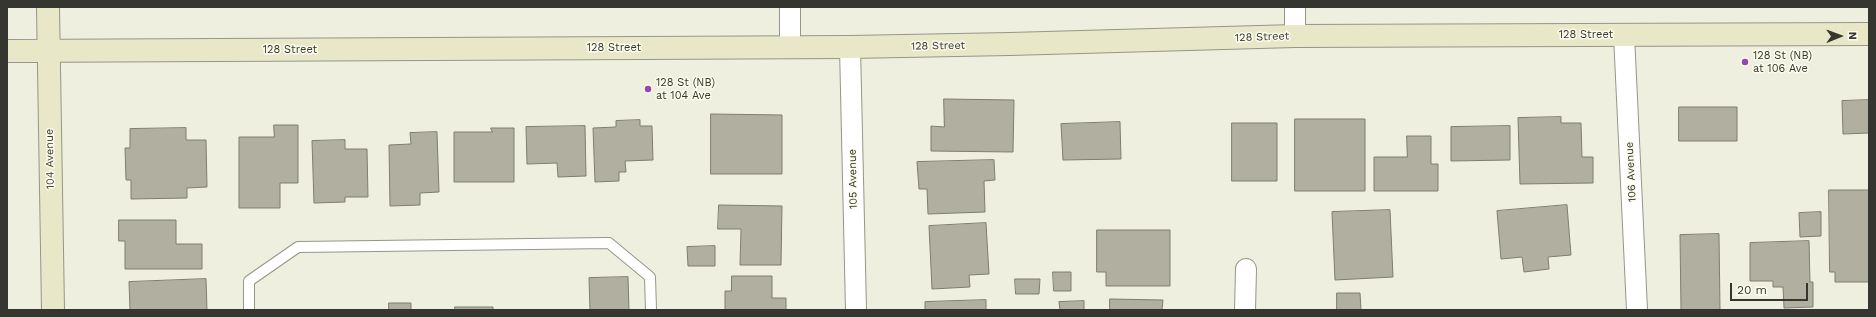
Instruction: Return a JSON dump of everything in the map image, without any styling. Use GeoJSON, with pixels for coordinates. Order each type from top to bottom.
{"type":"FeatureCollection","features":[{"type":"Feature","properties":{"kind":"main road","name":"104 Avenue"},"geometry":{"type":"LineString","coordinates":[[48,7],[53,310]]}},
{"type":"Feature","properties":{"kind":"main road","name":"128 Street"},"geometry":{"type":"LineString","coordinates":[[7,51],[790,48],[1010,44],[1295,36],[1869,34]]}},
{"type":"Feature","properties":{"kind":"street"},"geometry":{"type":"LineString","coordinates":[[790,7],[790,48]]}},
{"type":"Feature","properties":{"kind":"street"},"geometry":{"type":"LineString","coordinates":[[1295,7],[1295,36]]}},
{"type":"Feature","properties":{"kind":"street","name":"106 Avenue"},"geometry":{"type":"LineString","coordinates":[[1624,35],[1637,310]]}},
{"type":"Feature","properties":{"kind":"street","name":"105 Avenue"},"geometry":{"type":"LineString","coordinates":[[850,47],[856,310]]}},
{"type":"Feature","properties":{"kind":"street"},"geometry":{"type":"LineString","coordinates":[[1245,310],[1246,269]]}},
{"type":"Feature","properties":{"kind":"lane"},"geometry":{"type":"LineString","coordinates":[[249,310],[249,281],[298,247],[609,243],[650,277],[651,310]]}},
{"type":"Feature","properties":{"kind":"building"},"geometry":{"type":"Polygon","coordinates":[[[944,99],[1014,100],[1013,152],[931,151],[931,126],[944,127],[944,99]]]}},
{"type":"Feature","properties":{"kind":"building"},"geometry":{"type":"Polygon","coordinates":[[[1869,100],[1869,133],[1843,134],[1842,101],[1869,100]]]}},
{"type":"Feature","properties":{"kind":"building"},"geometry":{"type":"Polygon","coordinates":[[[1679,107],[1737,107],[1737,141],[1679,141],[1679,107]]]}},
{"type":"Feature","properties":{"kind":"building"},"geometry":{"type":"Polygon","coordinates":[[[711,114],[782,115],[782,174],[711,174],[711,114]]]}},
{"type":"Feature","properties":{"kind":"building"},"geometry":{"type":"Polygon","coordinates":[[[1561,117],[1561,123],[1581,123],[1582,157],[1593,157],[1593,183],[1520,184],[1518,118],[1561,117]]]}},
{"type":"Feature","properties":{"kind":"building"},"geometry":{"type":"Polygon","coordinates":[[[1295,119],[1365,119],[1365,191],[1295,191],[1295,119]]]}},
{"type":"Feature","properties":{"kind":"building"},"geometry":{"type":"Polygon","coordinates":[[[640,120],[640,126],[652,126],[653,160],[625,161],[626,172],[619,172],[619,181],[595,182],[593,128],[616,127],[616,121],[640,120]]]}},
{"type":"Feature","properties":{"kind":"building"},"geometry":{"type":"Polygon","coordinates":[[[1120,122],[1121,159],[1063,160],[1061,124],[1120,122]]]}},
{"type":"Feature","properties":{"kind":"building"},"geometry":{"type":"Polygon","coordinates":[[[1232,123],[1277,123],[1277,181],[1232,181],[1232,123]]]}},
{"type":"Feature","properties":{"kind":"building"},"geometry":{"type":"Polygon","coordinates":[[[274,125],[298,125],[298,183],[280,183],[280,208],[239,208],[239,137],[274,137],[274,125]]]}},
{"type":"Feature","properties":{"kind":"building"},"geometry":{"type":"Polygon","coordinates":[[[585,126],[586,176],[558,177],[557,163],[527,164],[526,127],[585,126]]]}},
{"type":"Feature","properties":{"kind":"building"},"geometry":{"type":"Polygon","coordinates":[[[1510,126],[1510,160],[1451,161],[1451,127],[1510,126]]]}},
{"type":"Feature","properties":{"kind":"building"},"geometry":{"type":"Polygon","coordinates":[[[186,128],[186,140],[206,140],[207,187],[187,188],[187,198],[131,199],[131,180],[126,180],[125,148],[130,148],[130,129],[186,128]]]}},
{"type":"Feature","properties":{"kind":"building"},"geometry":{"type":"Polygon","coordinates":[[[491,128],[514,128],[514,182],[454,182],[454,132],[492,132],[491,128]]]}},
{"type":"Feature","properties":{"kind":"building"},"geometry":{"type":"Polygon","coordinates":[[[437,132],[439,192],[420,193],[420,205],[390,206],[389,145],[411,144],[410,133],[437,132]]]}},
{"type":"Feature","properties":{"kind":"building"},"geometry":{"type":"Polygon","coordinates":[[[1407,136],[1431,136],[1431,164],[1438,164],[1438,191],[1374,191],[1374,157],[1407,157],[1407,136]]]}},
{"type":"Feature","properties":{"kind":"building"},"geometry":{"type":"Polygon","coordinates":[[[345,140],[345,149],[367,149],[368,197],[345,197],[345,202],[314,203],[312,141],[345,140]]]}},
{"type":"Feature","properties":{"kind":"building"},"geometry":{"type":"Polygon","coordinates":[[[994,160],[995,180],[984,181],[985,212],[928,214],[927,189],[919,189],[917,162],[994,160]]]}},
{"type":"Feature","properties":{"kind":"building"},"geometry":{"type":"Polygon","coordinates":[[[1829,190],[1869,190],[1869,282],[1835,282],[1835,272],[1830,272],[1829,190]]]}},
{"type":"Feature","properties":{"kind":"building"},"geometry":{"type":"Polygon","coordinates":[[[719,205],[782,206],[781,265],[740,265],[741,229],[718,229],[719,205]]]}},
{"type":"Feature","properties":{"kind":"building"},"geometry":{"type":"Polygon","coordinates":[[[1567,205],[1571,255],[1548,257],[1549,269],[1524,272],[1522,257],[1501,259],[1497,211],[1567,205]]]}},
{"type":"Feature","properties":{"kind":"building"},"geometry":{"type":"Polygon","coordinates":[[[1390,210],[1393,277],[1335,280],[1332,212],[1390,210]]]}},
{"type":"Feature","properties":{"kind":"building"},"geometry":{"type":"Polygon","coordinates":[[[1821,212],[1821,236],[1800,237],[1799,213],[1821,212]]]}},
{"type":"Feature","properties":{"kind":"building"},"geometry":{"type":"Polygon","coordinates":[[[119,220],[176,220],[176,244],[202,244],[202,269],[125,269],[125,241],[119,241],[119,220]]]}},
{"type":"Feature","properties":{"kind":"building"},"geometry":{"type":"Polygon","coordinates":[[[986,223],[989,274],[969,275],[970,287],[932,289],[929,226],[986,223]]]}},
{"type":"Feature","properties":{"kind":"building"},"geometry":{"type":"Polygon","coordinates":[[[1097,230],[1170,230],[1170,286],[1106,286],[1106,272],[1097,272],[1097,230]]]}},
{"type":"Feature","properties":{"kind":"building"},"geometry":{"type":"Polygon","coordinates":[[[1719,234],[1720,310],[1681,310],[1680,235],[1719,234]]]}},
{"type":"Feature","properties":{"kind":"building"},"geometry":{"type":"Polygon","coordinates":[[[1809,241],[1810,282],[1813,282],[1813,307],[1784,308],[1783,287],[1773,287],[1773,281],[1750,281],[1750,243],[1809,241]]]}},
{"type":"Feature","properties":{"kind":"building"},"geometry":{"type":"Polygon","coordinates":[[[715,246],[715,266],[688,266],[687,247],[715,246]]]}},
{"type":"Feature","properties":{"kind":"building"},"geometry":{"type":"Polygon","coordinates":[[[1053,272],[1071,272],[1071,291],[1054,291],[1053,272]]]}},
{"type":"Feature","properties":{"kind":"building"},"geometry":{"type":"Polygon","coordinates":[[[732,276],[772,276],[772,298],[786,298],[786,310],[725,310],[725,291],[731,291],[732,276]]]}},
{"type":"Feature","properties":{"kind":"building"},"geometry":{"type":"Polygon","coordinates":[[[628,277],[629,310],[590,310],[589,278],[628,277]]]}},
{"type":"Feature","properties":{"kind":"building"},"geometry":{"type":"Polygon","coordinates":[[[206,279],[207,310],[130,310],[129,282],[206,279]]]}},
{"type":"Feature","properties":{"kind":"building"},"geometry":{"type":"Polygon","coordinates":[[[1015,279],[1040,279],[1039,294],[1016,294],[1015,279]]]}},
{"type":"Feature","properties":{"kind":"building"},"geometry":{"type":"Polygon","coordinates":[[[1337,293],[1360,293],[1361,310],[1337,310],[1337,293]]]}},
{"type":"Feature","properties":{"kind":"building"},"geometry":{"type":"Polygon","coordinates":[[[1110,299],[1163,300],[1162,310],[1110,310],[1110,299]]]}},
{"type":"Feature","properties":{"kind":"building"},"geometry":{"type":"Polygon","coordinates":[[[986,300],[986,310],[925,310],[925,302],[986,300]]]}},
{"type":"Feature","properties":{"kind":"building"},"geometry":{"type":"Polygon","coordinates":[[[1084,301],[1084,310],[1060,310],[1059,302],[1084,301]]]}},
{"type":"Feature","properties":{"kind":"building"},"geometry":{"type":"Polygon","coordinates":[[[389,303],[411,303],[411,310],[389,310],[389,303]]]}},
{"type":"Feature","properties":{"kind":"building"},"geometry":{"type":"Polygon","coordinates":[[[455,307],[493,307],[493,310],[455,310],[455,307]]]}},
{"type":"Feature","properties":{"kind":"place","name":"128 St (NB) at 106 Ave"},"geometry":{"type":"Point","coordinates":[1745,62]}},
{"type":"Feature","properties":{"kind":"place","name":"128 St (NB) at 104 Ave"},"geometry":{"type":"Point","coordinates":[648,89]}}]}
